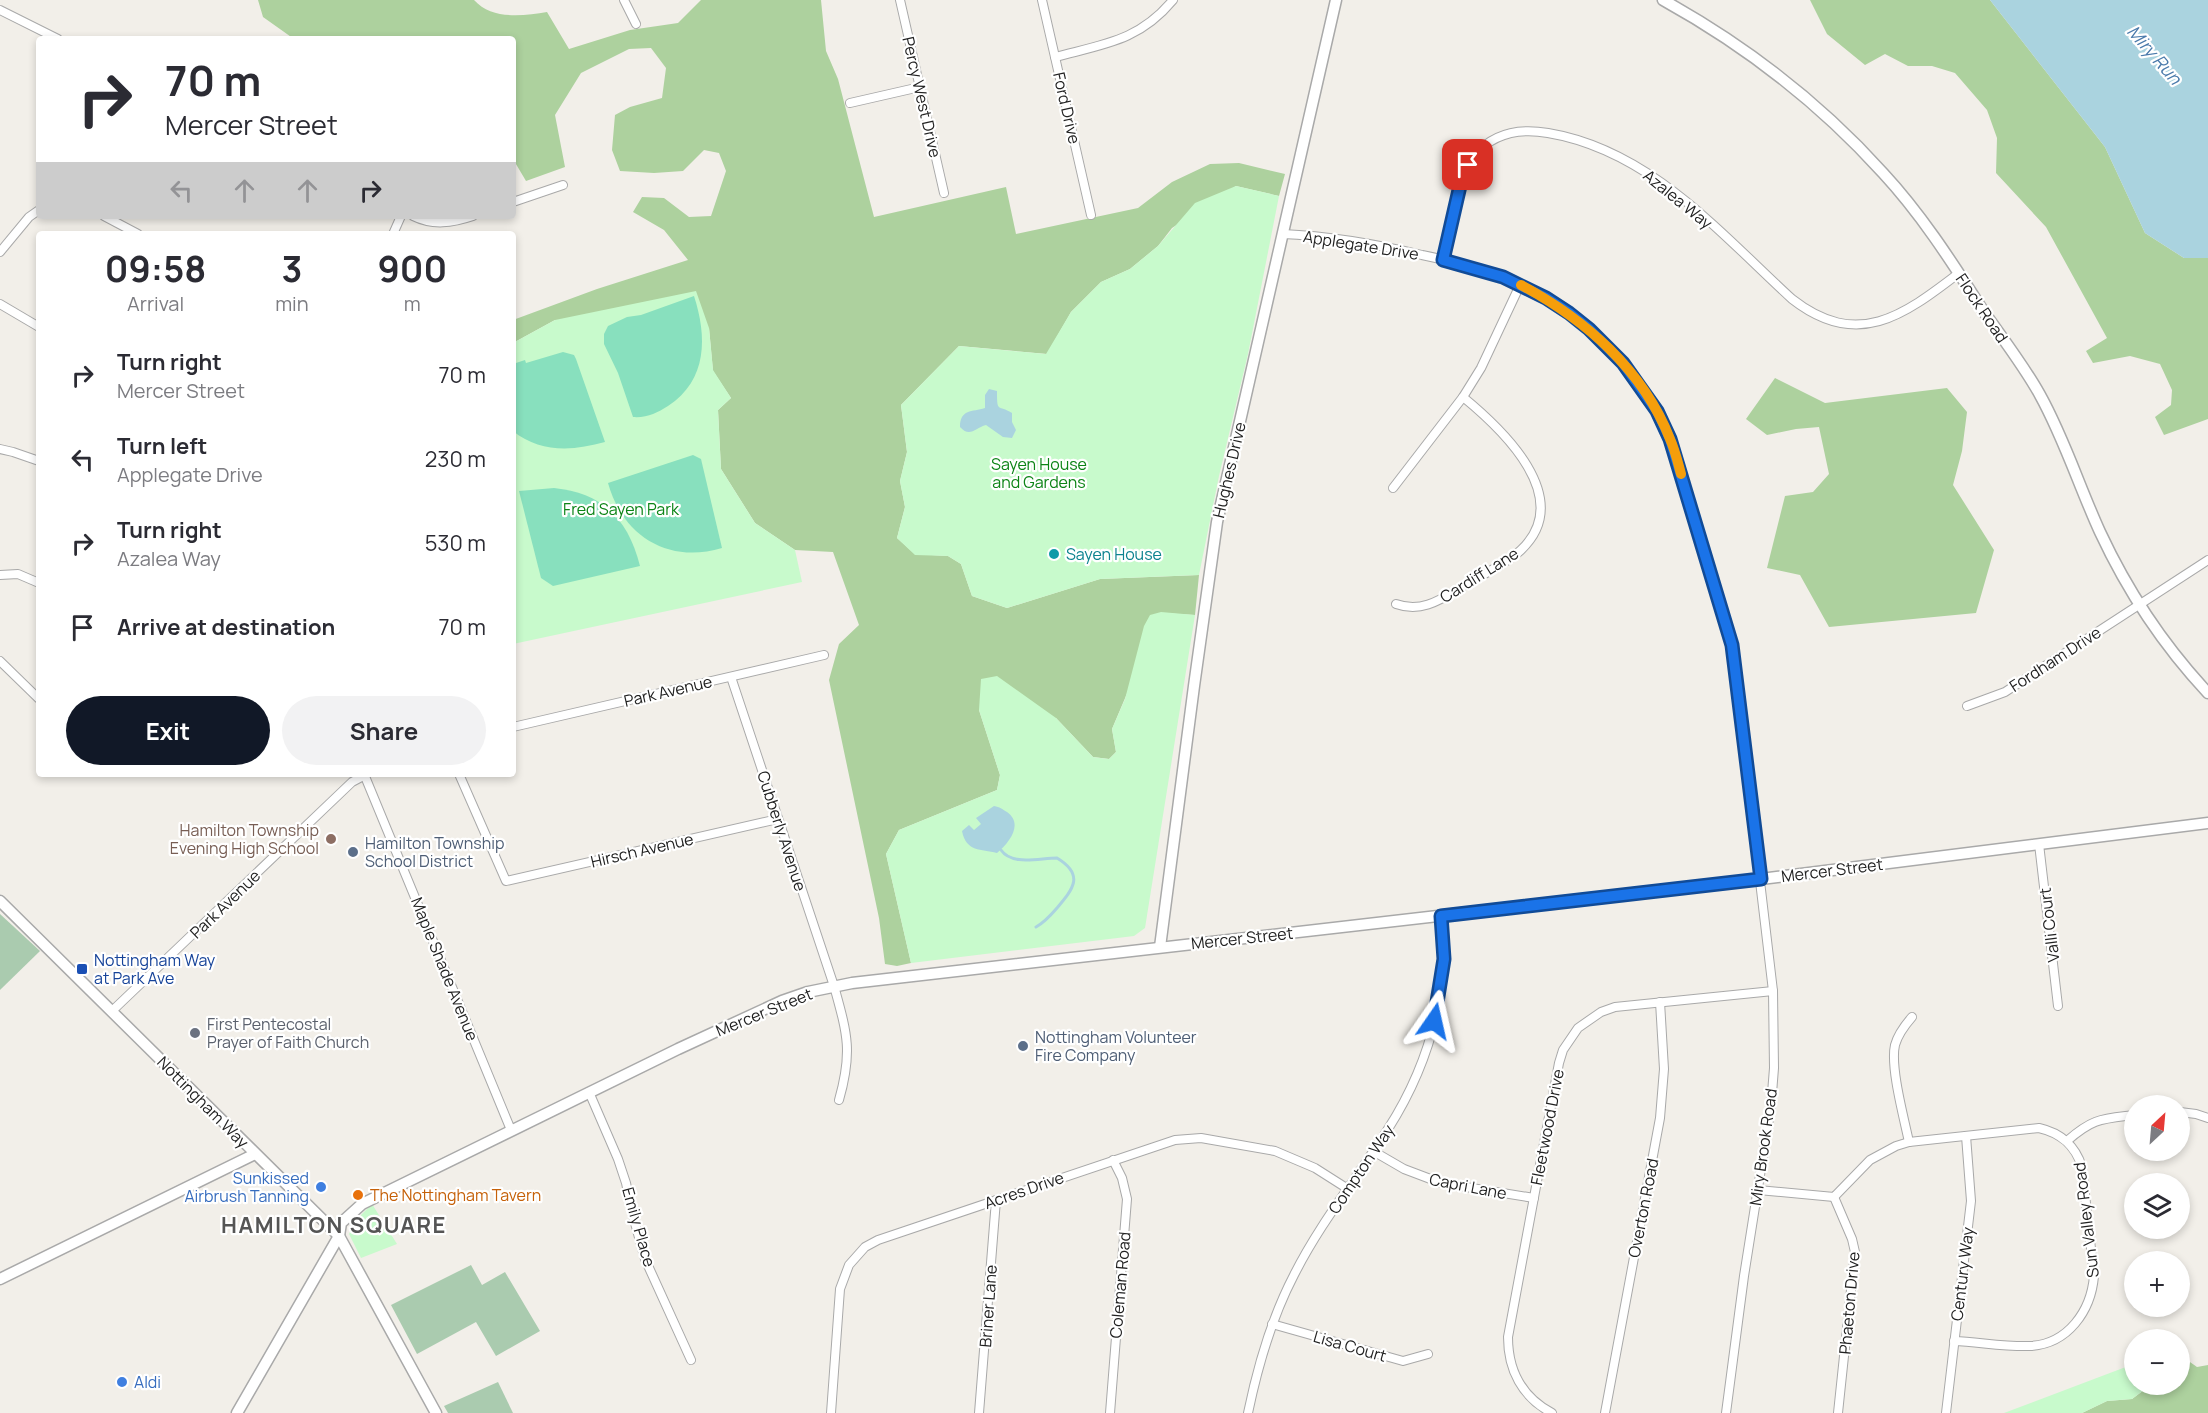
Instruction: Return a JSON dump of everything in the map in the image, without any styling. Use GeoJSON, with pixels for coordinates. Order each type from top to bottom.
{"type":"FeatureCollection","features":[{"type":"Feature","properties":{"kind":"street"},"geometry":{"type":"LineString","coordinates":[[624,0],[636,24]]}},
{"type":"Feature","properties":{"kind":"street","name":"Percy West Drive"},"geometry":{"type":"LineString","coordinates":[[900,0],[944,193]]}},
{"type":"Feature","properties":{"kind":"street","name":"Ford Drive"},"geometry":{"type":"LineString","coordinates":[[1042,0],[1091,215]]}},
{"type":"Feature","properties":{"kind":"street"},"geometry":{"type":"LineString","coordinates":[[1055,57],[1122,39],[1152,22],[1173,0]]}},
{"type":"Feature","properties":{"kind":"street","name":"Hughes Drive"},"geometry":{"type":"LineString","coordinates":[[1160,947],[1217,522],[1336,0]]}},
{"type":"Feature","properties":{"kind":"street","name":"Flock Road"},"geometry":{"type":"LineString","coordinates":[[1663,0],[1723,35],[1762,62],[1822,111],[1884,173],[1930,231],[2040,395],[2067,450],[2100,532],[2140,605],[2208,693]]}},
{"type":"Feature","properties":{"kind":"street"},"geometry":{"type":"LineString","coordinates":[[0,10],[52,36]]}},
{"type":"Feature","properties":{"kind":"street"},"geometry":{"type":"LineString","coordinates":[[850,103],[920,87]]}},
{"type":"Feature","properties":{"kind":"street","name":"Azalea Way"},"geometry":{"type":"LineString","coordinates":[[1443,260],[1462,177],[1475,155],[1485,146],[1508,133],[1534,130],[1567,137],[1600,148],[1642,169],[1683,200],[1799,305],[1832,322],[1864,324],[1892,317],[1918,303],[1959,273]]}},
{"type":"Feature","properties":{"kind":"street"},"geometry":{"type":"LineString","coordinates":[[516,201],[563,185]]}},
{"type":"Feature","properties":{"kind":"street"},"geometry":{"type":"LineString","coordinates":[[0,252],[29,217],[36,212]]}},
{"type":"Feature","properties":{"kind":"street"},"geometry":{"type":"LineString","coordinates":[[110,219],[132,231]]}},
{"type":"Feature","properties":{"kind":"street"},"geometry":{"type":"LineString","coordinates":[[419,219],[444,224],[462,219]]}},
{"type":"Feature","properties":{"kind":"street","name":"Applegate Drive"},"geometry":{"type":"LineString","coordinates":[[1283,234],[1352,240],[1478,269],[1520,285],[1569,313],[1605,344],[1640,384],[1670,439],[1732,645],[1761,879]]}},
{"type":"Feature","properties":{"kind":"street"},"geometry":{"type":"LineString","coordinates":[[1393,488],[1463,397],[1493,345],[1520,285]]}},
{"type":"Feature","properties":{"kind":"street"},"geometry":{"type":"LineString","coordinates":[[0,304],[36,325]]}},
{"type":"Feature","properties":{"kind":"street","name":"Cardiff Lane"},"geometry":{"type":"LineString","coordinates":[[1396,604],[1412,608],[1423,607],[1443,598],[1520,551],[1534,533],[1539,521],[1540,497],[1537,486],[1519,453],[1490,419],[1463,397]]}},
{"type":"Feature","properties":{"kind":"street"},"geometry":{"type":"LineString","coordinates":[[0,449],[36,460]]}},
{"type":"Feature","properties":{"kind":"street","name":"Fordham Drive"},"geometry":{"type":"LineString","coordinates":[[1967,706],[2005,692],[2208,560]]}},
{"type":"Feature","properties":{"kind":"street"},"geometry":{"type":"LineString","coordinates":[[0,575],[18,574],[36,582]]}},
{"type":"Feature","properties":{"kind":"street","name":"Park Avenue"},"geometry":{"type":"LineString","coordinates":[[516,726],[824,655]]}},
{"type":"Feature","properties":{"kind":"street"},"geometry":{"type":"LineString","coordinates":[[0,661],[36,696]]}},
{"type":"Feature","properties":{"kind":"street","name":"Cubberly Avenue"},"geometry":{"type":"LineString","coordinates":[[731,677],[834,986],[847,1033],[846,1074],[839,1100]]}},
{"type":"Feature","properties":{"kind":"street","name":"Park Avenue"},"geometry":{"type":"LineString","coordinates":[[112,1011],[352,782],[360,777]]}},
{"type":"Feature","properties":{"kind":"street","name":"Maple Shade Avenue"},"geometry":{"type":"LineString","coordinates":[[366,777],[511,1130]]}},
{"type":"Feature","properties":{"kind":"street","name":"Hirsch Avenue"},"geometry":{"type":"LineString","coordinates":[[460,777],[506,881],[778,819]]}},
{"type":"Feature","properties":{"kind":"street","name":"Mercer Street"},"geometry":{"type":"LineString","coordinates":[[237,1413],[339,1236],[341,1224],[362,1204],[589,1092],[782,1001],[834,986],[1761,879],[2208,823]]}},
{"type":"Feature","properties":{"kind":"street","name":"Valli Court"},"geometry":{"type":"LineString","coordinates":[[2039,844],[2058,1006]]}},
{"type":"Feature","properties":{"kind":"street","name":"Miry Brook Road"},"geometry":{"type":"LineString","coordinates":[[1726,1413],[1772,1096],[1773,991],[1761,879]]}},
{"type":"Feature","properties":{"kind":"street","name":"Nottingham Way"},"geometry":{"type":"LineString","coordinates":[[0,902],[339,1236],[436,1413]]}},
{"type":"Feature","properties":{"kind":"street","name":"Compton Way"},"geometry":{"type":"LineString","coordinates":[[1248,1413],[1272,1324],[1299,1264],[1401,1107],[1415,1079],[1429,1040],[1440,990],[1444,959],[1441,916]]}},
{"type":"Feature","properties":{"kind":"street","name":"Fleetwood Drive"},"geometry":{"type":"LineString","coordinates":[[1552,1413],[1531,1399],[1515,1376],[1508,1350],[1508,1336],[1559,1063],[1570,1038],[1589,1018],[1615,1007],[1773,991]]}},
{"type":"Feature","properties":{"kind":"street","name":"Overton Road"},"geometry":{"type":"LineString","coordinates":[[1605,1413],[1660,1118],[1664,1069],[1660,1002]]}},
{"type":"Feature","properties":{"kind":"street"},"geometry":{"type":"LineString","coordinates":[[1909,1142],[1894,1062],[1895,1046],[1899,1034],[1912,1017]]}},
{"type":"Feature","properties":{"kind":"street","name":"Emily Place"},"geometry":{"type":"LineString","coordinates":[[589,1092],[618,1159],[645,1259],[692,1360]]}},
{"type":"Feature","properties":{"kind":"street"},"geometry":{"type":"LineString","coordinates":[[2190,1113],[2208,1118]]}},
{"type":"Feature","properties":{"kind":"street"},"geometry":{"type":"LineString","coordinates":[[2067,1141],[2092,1121],[2124,1116]]}},
{"type":"Feature","properties":{"kind":"street","name":"Sun Valley Road"},"geometry":{"type":"LineString","coordinates":[[1834,1197],[1870,1160],[1889,1149],[1909,1142],[2038,1128],[2058,1134],[2067,1141],[2079,1157],[2082,1167],[2094,1276],[2093,1290],[2083,1314],[2067,1332],[2043,1344],[2030,1346],[1954,1341]]}},
{"type":"Feature","properties":{"kind":"street","name":"Century Way"},"geometry":{"type":"LineString","coordinates":[[1946,1413],[1971,1201],[1966,1136]]}},
{"type":"Feature","properties":{"kind":"street","name":"Acres Drive"},"geometry":{"type":"LineString","coordinates":[[831,1413],[840,1289],[849,1265],[866,1247],[878,1240],[1175,1140],[1201,1138],[1275,1151],[1315,1168],[1348,1189]]}},
{"type":"Feature","properties":{"kind":"street","name":"Capri Lane"},"geometry":{"type":"LineString","coordinates":[[1373,1151],[1404,1169],[1441,1183],[1534,1198]]}},
{"type":"Feature","properties":{"kind":"street"},"geometry":{"type":"LineString","coordinates":[[0,1279],[255,1154]]}},
{"type":"Feature","properties":{"kind":"street","name":"Coleman Road"},"geometry":{"type":"LineString","coordinates":[[1110,1413],[1127,1199],[1122,1178],[1113,1160]]}},
{"type":"Feature","properties":{"kind":"street"},"geometry":{"type":"LineString","coordinates":[[1758,1190],[1834,1197]]}},
{"type":"Feature","properties":{"kind":"street","name":"Phaeton Drive"},"geometry":{"type":"LineString","coordinates":[[1834,1197],[1852,1239],[1855,1252],[1838,1413]]}},
{"type":"Feature","properties":{"kind":"street","name":"Briner Lane"},"geometry":{"type":"LineString","coordinates":[[979,1413],[996,1200]]}},
{"type":"Feature","properties":{"kind":"street","name":"Lisa Court"},"geometry":{"type":"LineString","coordinates":[[1272,1324],[1403,1361],[1428,1354]]}},
{"type":"Feature","properties":{"kind":"green space"},"geometry":{"type":"Polygon","coordinates":[[[258,0],[474,0],[481,6],[499,14],[528,15],[547,12],[569,49],[630,30],[678,23],[701,0],[821,0],[826,51],[838,79],[874,217],[1006,187],[1016,234],[1138,208],[1172,182],[1210,164],[1239,163],[1285,174],[1279,196],[1236,186],[1172,228],[1158,246],[1130,269],[1101,282],[1071,312],[1047,354],[959,346],[901,405],[907,452],[900,481],[905,507],[897,538],[915,554],[948,556],[961,564],[972,596],[1007,608],[1100,579],[1199,575],[1195,615],[1161,613],[1112,729],[1116,752],[1109,759],[1093,757],[1056,718],[979,710],[1000,775],[997,790],[899,830],[886,854],[911,963],[897,966],[885,964],[879,918],[829,680],[839,644],[859,625],[833,552],[795,550],[755,523],[721,469],[718,410],[731,398],[713,371],[709,328],[555,320],[516,341],[516,319],[597,289],[688,260],[664,230],[633,212],[642,197],[664,198],[689,217],[711,216],[726,171],[719,153],[704,150],[683,171],[654,173],[620,171],[612,150],[615,115],[630,107],[662,98],[666,68],[651,48],[629,49],[581,73],[555,115],[565,167],[526,181],[516,164],[516,36],[290,36],[263,17],[258,0]]]}},
{"type":"Feature","properties":{"kind":"green space"},"geometry":{"type":"Polygon","coordinates":[[[1810,0],[1990,0],[2105,147],[2145,233],[2184,258],[2208,258],[2208,419],[2164,435],[2155,417],[2171,405],[2172,390],[2160,364],[2130,356],[2093,363],[2086,351],[2107,338],[2046,227],[1996,173],[1997,138],[1987,110],[1955,73],[1932,66],[1908,66],[1885,54],[1865,65],[1827,34],[1810,0]]]}},
{"type":"Feature","properties":{"kind":"green space","name":"Sayen House and Gardens"},"geometry":{"type":"Polygon","coordinates":[[[1236,186],[1279,196],[1248,354],[1219,476],[1199,575],[1100,579],[1007,608],[972,596],[961,564],[948,556],[915,555],[897,538],[905,507],[900,481],[907,452],[901,405],[959,346],[1046,354],[1071,312],[1101,282],[1130,269],[1158,246],[1195,203],[1236,186]]]}},
{"type":"Feature","properties":{"kind":"green space","name":"Fred Sayen Park"},"geometry":{"type":"Polygon","coordinates":[[[696,291],[709,328],[713,370],[731,398],[718,410],[721,469],[755,523],[795,550],[802,582],[516,643],[516,341],[555,320],[696,291]]]}},
{"type":"Feature","properties":{"kind":"green space"},"geometry":{"type":"Polygon","coordinates":[[[694,296],[702,342],[701,356],[691,383],[664,409],[647,416],[633,417],[618,373],[604,344],[604,334],[608,326],[627,317],[641,315],[694,296]]]}},
{"type":"Feature","properties":{"kind":"green space"},"geometry":{"type":"Polygon","coordinates":[[[563,352],[574,355],[605,442],[581,447],[546,447],[516,433],[516,363],[525,360],[526,363],[563,352]]]}},
{"type":"Feature","properties":{"kind":"green space"},"geometry":{"type":"Polygon","coordinates":[[[1775,378],[1825,403],[1947,388],[1967,412],[1962,451],[1953,485],[1994,550],[1976,613],[1829,627],[1800,575],[1767,568],[1785,496],[1813,492],[1829,474],[1819,427],[1767,435],[1746,419],[1775,378]]]}},
{"type":"Feature","properties":{"kind":"green space"},"geometry":{"type":"Polygon","coordinates":[[[693,455],[701,459],[722,548],[702,552],[667,549],[637,532],[615,502],[608,483],[693,455]]]}},
{"type":"Feature","properties":{"kind":"green space"},"geometry":{"type":"Polygon","coordinates":[[[554,488],[586,496],[600,502],[611,511],[628,535],[640,566],[553,586],[541,578],[519,491],[554,488]]]}},
{"type":"Feature","properties":{"kind":"green space"},"geometry":{"type":"Polygon","coordinates":[[[1161,612],[1195,615],[1145,928],[1134,936],[911,963],[886,854],[899,830],[997,790],[1000,775],[979,710],[981,679],[997,676],[1056,718],[1093,757],[1109,759],[1116,752],[1112,729],[1125,699],[1144,626],[1150,615],[1161,612]]]}},
{"type":"Feature","properties":{"kind":"green space"},"geometry":{"type":"Polygon","coordinates":[[[0,914],[40,951],[0,990],[0,914]]]}},
{"type":"Feature","properties":{"kind":"green space"},"geometry":{"type":"Polygon","coordinates":[[[372,1204],[397,1244],[361,1258],[349,1234],[358,1218],[372,1204]]]}},
{"type":"Feature","properties":{"kind":"green space"},"geometry":{"type":"Polygon","coordinates":[[[471,1265],[482,1285],[505,1272],[540,1331],[496,1356],[476,1322],[417,1354],[391,1305],[471,1265]]]}},
{"type":"Feature","properties":{"kind":"green space"},"geometry":{"type":"Polygon","coordinates":[[[2190,1362],[2197,1367],[2208,1365],[2208,1413],[2082,1413],[2107,1401],[2132,1399],[2137,1395],[2190,1395],[2190,1362]]]}},
{"type":"Feature","properties":{"kind":"green space"},"geometry":{"type":"Polygon","coordinates":[[[2124,1368],[2124,1395],[2137,1395],[2132,1399],[2107,1401],[2082,1413],[2004,1413],[2124,1368]]]}},
{"type":"Feature","properties":{"kind":"green space"},"geometry":{"type":"Polygon","coordinates":[[[498,1382],[513,1413],[448,1413],[444,1406],[498,1382]]]}},
{"type":"Feature","properties":{"kind":"water","name":"Miry Run"},"geometry":{"type":"Polygon","coordinates":[[[1990,0],[2208,0],[2208,258],[2184,258],[2145,233],[2105,147],[1990,0]]]}},
{"type":"Feature","properties":{"kind":"water"},"geometry":{"type":"Polygon","coordinates":[[[989,389],[997,391],[998,406],[1012,413],[1012,422],[1016,430],[1012,438],[1003,437],[986,425],[970,432],[960,427],[964,414],[985,408],[985,395],[989,389]]]}},
{"type":"Feature","properties":{"kind":"water"},"geometry":{"type":"Polygon","coordinates":[[[994,806],[1007,812],[1014,822],[1010,839],[997,853],[971,846],[964,838],[962,831],[969,825],[974,830],[981,824],[976,818],[994,806]]]}},
{"type":"Feature","properties":{"kind":"waterway"},"geometry":{"type":"LineString","coordinates":[[1001,850],[1006,855],[1019,860],[1057,858],[1066,864],[1074,876],[1074,882],[1068,895],[1050,916],[1036,927]]}},
{"type":"Feature","properties":{"kind":"slow traffic"},"geometry":{"type":"LineString","coordinates":[[1521,285],[1569,313],[1589,329],[1623,363],[1657,411],[1670,439],[1681,474]]}},
{"type":"Feature","properties":{"kind":"place","name":"Sayen House"},"geometry":{"type":"Point","coordinates":[1054,554]}},
{"type":"Feature","properties":{"kind":"place","name":"Hamilton Township Evening High School"},"geometry":{"type":"Point","coordinates":[331,839]}},
{"type":"Feature","properties":{"kind":"place","name":"Hamilton Township School District"},"geometry":{"type":"Point","coordinates":[353,852]}},
{"type":"Feature","properties":{"kind":"place","name":"Nottingham Way at Park Ave"},"geometry":{"type":"Point","coordinates":[82,969]}},
{"type":"Feature","properties":{"kind":"place","name":"First Pentecostal Prayer of Faith Church"},"geometry":{"type":"Point","coordinates":[195,1033]}},
{"type":"Feature","properties":{"kind":"place","name":"Nottingham Volunteer Fire Company"},"geometry":{"type":"Point","coordinates":[1023,1046]}},
{"type":"Feature","properties":{"kind":"place","name":"Sunkissed Airbrush Tanning"},"geometry":{"type":"Point","coordinates":[321,1187]}},
{"type":"Feature","properties":{"kind":"place","name":"The Nottingham Tavern"},"geometry":{"type":"Point","coordinates":[358,1195]}},
{"type":"Feature","properties":{"kind":"place","name":"Aldi"},"geometry":{"type":"Point","coordinates":[122,1382]}},
{"type":"Feature","properties":{"kind":"district","name":"HAMILTON SQUARE"},"geometry":{"type":"Point","coordinates":[334,1225]}},
{"type":"Feature","properties":{"kind":"route"},"geometry":{"type":"LineString","coordinates":[[1434,1021],[1444,959],[1441,916],[1761,879],[1732,645],[1670,439],[1657,411],[1640,384],[1605,344],[1569,313],[1546,298],[1503,277],[1443,260],[1462,177],[1468,165]]}}]}
